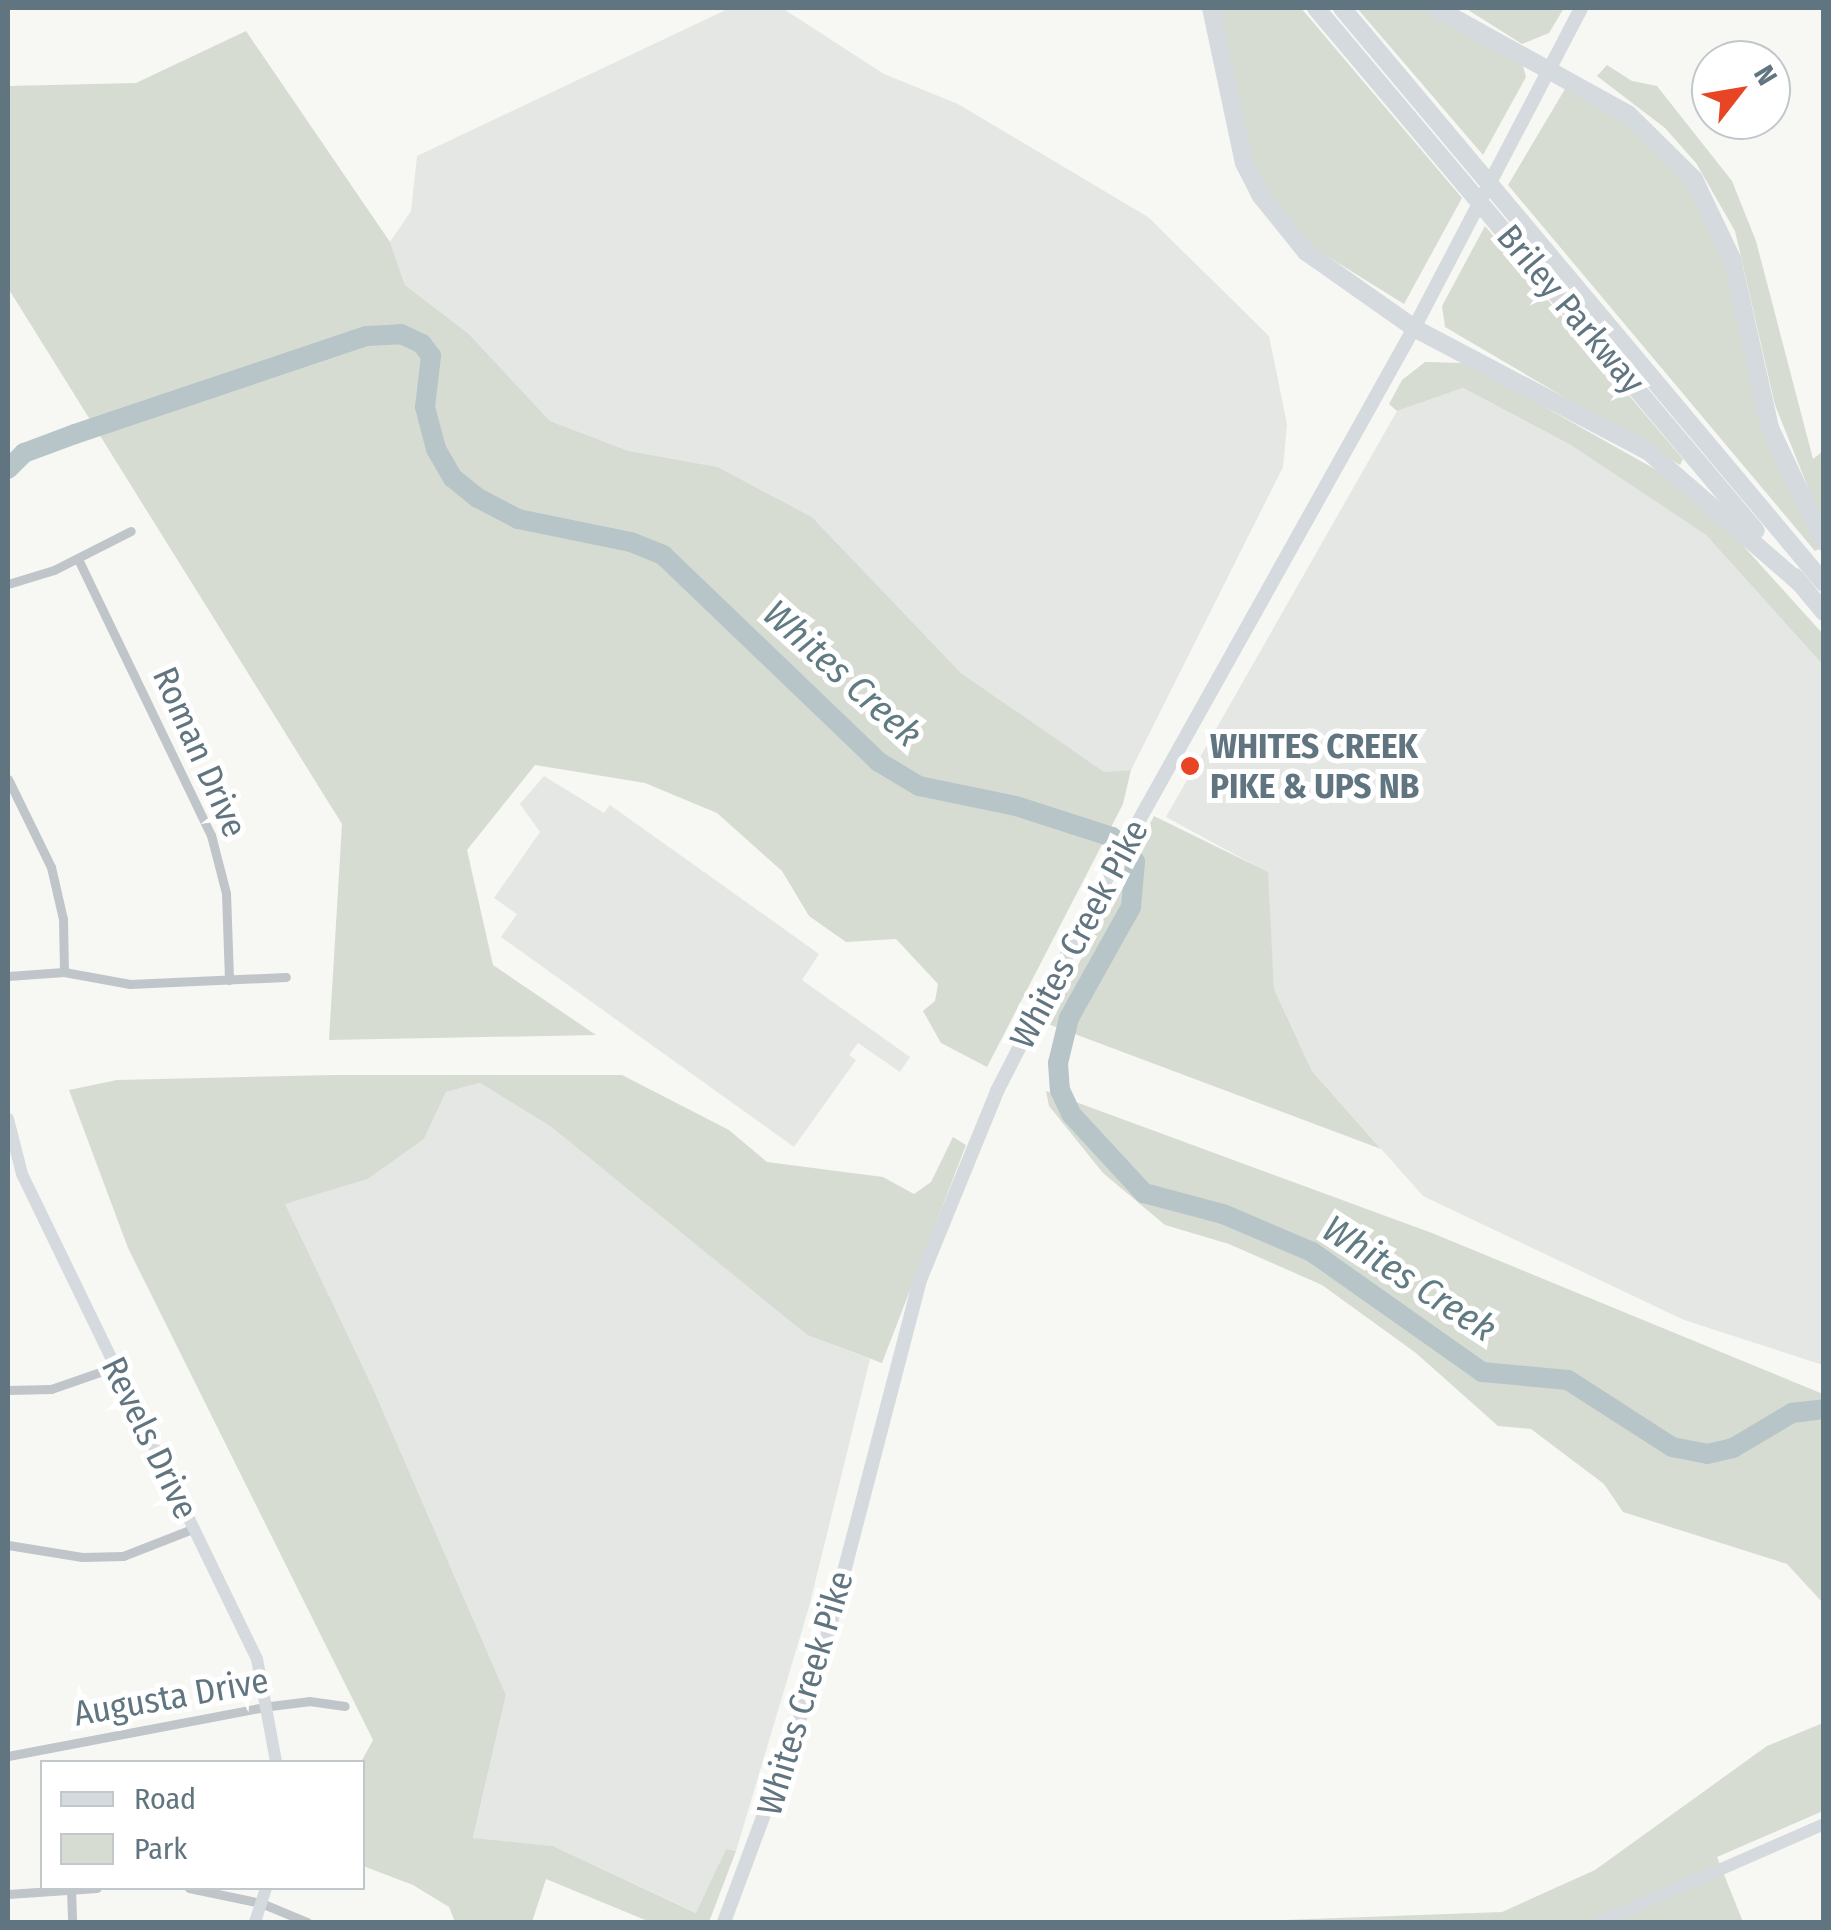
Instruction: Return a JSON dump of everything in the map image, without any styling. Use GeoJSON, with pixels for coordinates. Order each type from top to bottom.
{"type":"FeatureCollection","features":[{"type":"Feature","properties":{"kind":"highway"},"geometry":{"type":"LineString","coordinates":[[1210,8],[1233,130],[1262,196],[1318,262],[1414,328],[1649,452],[1800,584]]}},
{"type":"Feature","properties":{"kind":"highway","name":"Briley Parkway"},"geometry":{"type":"LineString","coordinates":[[1316,8],[1824,612]]}},
{"type":"Feature","properties":{"kind":"highway","name":"Briley Parkway"},"geometry":{"type":"LineString","coordinates":[[1342,8],[1824,583]]}},
{"type":"Feature","properties":{"kind":"highway"},"geometry":{"type":"LineString","coordinates":[[1436,8],[1550,66],[1650,131],[1708,201],[1732,259],[1770,428],[1824,542]]}},
{"type":"Feature","properties":{"kind":"main road","name":"Whites Creek Pike"},"geometry":{"type":"LineString","coordinates":[[724,1922],[820,1664],[876,1436],[943,1212],[1104,882],[1414,328],[1582,8]]}},
{"type":"Feature","properties":{"kind":"street"},"geometry":{"type":"LineString","coordinates":[[8,584],[78,559],[131,531]]}},
{"type":"Feature","properties":{"kind":"street","name":"Roman Drive"},"geometry":{"type":"LineString","coordinates":[[78,559],[211,834],[226,892],[229,980]]}},
{"type":"Feature","properties":{"kind":"street"},"geometry":{"type":"LineString","coordinates":[[8,779],[52,866],[63,919],[64,972]]}},
{"type":"Feature","properties":{"kind":"street"},"geometry":{"type":"LineString","coordinates":[[8,976],[64,972],[130,984],[286,977]]}},
{"type":"Feature","properties":{"kind":"street","name":"Revels Drive"},"geometry":{"type":"LineString","coordinates":[[8,1118],[10,1148],[257,1659],[270,1706],[276,1760]]}},
{"type":"Feature","properties":{"kind":"street"},"geometry":{"type":"LineString","coordinates":[[8,1390],[51,1389],[115,1367]]}},
{"type":"Feature","properties":{"kind":"street"},"geometry":{"type":"LineString","coordinates":[[8,1545],[82,1557],[123,1556],[195,1528]]}},
{"type":"Feature","properties":{"kind":"street","name":"Augusta Drive"},"geometry":{"type":"LineString","coordinates":[[8,1756],[270,1706],[345,1706]]}},
{"type":"Feature","properties":{"kind":"street"},"geometry":{"type":"LineString","coordinates":[[1600,1922],[1824,1824]]}},
{"type":"Feature","properties":{"kind":"street"},"geometry":{"type":"LineString","coordinates":[[8,1894],[58,1890]]}},
{"type":"Feature","properties":{"kind":"street"},"geometry":{"type":"LineString","coordinates":[[71,1890],[72,1922]]}},
{"type":"Feature","properties":{"kind":"street"},"geometry":{"type":"LineString","coordinates":[[199,1890],[261,1903],[307,1922]]}},
{"type":"Feature","properties":{"kind":"street"},"geometry":{"type":"LineString","coordinates":[[255,1922],[265,1890]]}},
{"type":"Feature","properties":{"kind":"shaded area"},"geometry":{"type":"Polygon","coordinates":[[[730,8],[782,8],[884,74],[958,104],[1148,217],[1269,336],[1287,424],[1283,467],[1131,770],[1104,773],[961,673],[812,517],[718,467],[629,451],[550,421],[469,334],[405,285],[390,242],[411,211],[417,156],[730,8]]]}},
{"type":"Feature","properties":{"kind":"shaded area"},"geometry":{"type":"Polygon","coordinates":[[[1463,388],[1569,444],[1706,535],[1823,665],[1823,1365],[1684,1320],[1423,1196],[1312,1071],[1274,989],[1267,872],[1166,817],[1397,411],[1463,388]]]}},
{"type":"Feature","properties":{"kind":"shaded area"},"geometry":{"type":"Polygon","coordinates":[[[544,776],[604,813],[610,805],[819,954],[802,980],[910,1057],[900,1072],[858,1043],[849,1055],[856,1060],[794,1147],[501,937],[517,914],[494,898],[540,832],[520,804],[544,776]]]}},
{"type":"Feature","properties":{"kind":"shaded area"},"geometry":{"type":"Polygon","coordinates":[[[480,1083],[550,1126],[807,1335],[870,1359],[809,1607],[736,1851],[726,1849],[697,1913],[553,1846],[473,1839],[506,1695],[372,1386],[284,1204],[368,1179],[424,1139],[446,1092],[480,1083]]]}},
{"type":"Feature","properties":{"kind":"green space"},"geometry":{"type":"Polygon","coordinates":[[[1217,8],[1301,8],[1462,198],[1404,304],[1314,248],[1262,184],[1250,157],[1217,8]]]}},
{"type":"Feature","properties":{"kind":"green space"},"geometry":{"type":"Polygon","coordinates":[[[1357,8],[1424,8],[1522,62],[1526,77],[1483,155],[1357,8]]]}},
{"type":"Feature","properties":{"kind":"green space"},"geometry":{"type":"Polygon","coordinates":[[[1465,8],[1564,8],[1549,33],[1522,44],[1465,8]]]}},
{"type":"Feature","properties":{"kind":"green space"},"geometry":{"type":"Polygon","coordinates":[[[246,31],[390,242],[405,285],[469,334],[550,421],[629,451],[718,467],[812,517],[961,673],[1104,772],[1131,770],[1123,804],[987,1067],[941,1043],[923,1011],[935,1001],[938,984],[896,939],[846,942],[809,916],[782,871],[717,813],[645,783],[535,765],[467,850],[493,965],[596,1035],[329,1040],[342,824],[8,288],[8,86],[136,83],[246,31]]]}},
{"type":"Feature","properties":{"kind":"green space"},"geometry":{"type":"Polygon","coordinates":[[[1607,65],[1632,81],[1657,86],[1691,129],[1691,140],[1700,140],[1732,181],[1756,241],[1813,459],[1823,451],[1823,525],[1775,405],[1735,231],[1696,163],[1665,128],[1597,76],[1607,65]]]}},
{"type":"Feature","properties":{"kind":"green space"},"geometry":{"type":"Polygon","coordinates":[[[1565,89],[1635,126],[1700,200],[1730,277],[1763,427],[1821,548],[1815,551],[1508,185],[1565,89]]]}},
{"type":"Feature","properties":{"kind":"green space"},"geometry":{"type":"Polygon","coordinates":[[[1485,226],[1683,459],[1680,465],[1445,327],[1442,306],[1485,226]]]}},
{"type":"Feature","properties":{"kind":"green space"},"geometry":{"type":"Polygon","coordinates":[[[1425,362],[1466,363],[1671,478],[1718,518],[1823,634],[1823,665],[1706,535],[1569,444],[1463,388],[1397,411],[1389,404],[1402,380],[1425,362]]]}},
{"type":"Feature","properties":{"kind":"green space"},"geometry":{"type":"Polygon","coordinates":[[[1154,816],[1268,872],[1274,989],[1312,1071],[1381,1149],[1048,1024],[1154,816]]]}},
{"type":"Feature","properties":{"kind":"green space"},"geometry":{"type":"Polygon","coordinates":[[[622,1075],[729,1130],[767,1162],[883,1177],[914,1194],[931,1182],[953,1137],[966,1145],[882,1363],[807,1335],[550,1126],[480,1083],[446,1092],[424,1139],[368,1179],[285,1204],[372,1386],[506,1695],[473,1838],[553,1846],[696,1913],[726,1849],[736,1851],[709,1922],[650,1922],[546,1879],[532,1922],[455,1922],[449,1907],[413,1885],[365,1867],[362,1760],[373,1740],[128,1248],[69,1090],[117,1080],[622,1075]]]}},
{"type":"Feature","properties":{"kind":"green space"},"geometry":{"type":"Polygon","coordinates":[[[1046,1091],[1432,1233],[1823,1394],[1823,1603],[1787,1564],[1623,1512],[1604,1484],[1531,1429],[1498,1426],[1416,1353],[1322,1285],[1229,1244],[1165,1225],[1103,1173],[1049,1106],[1046,1091]]]}},
{"type":"Feature","properties":{"kind":"green space"},"geometry":{"type":"Polygon","coordinates":[[[1823,1723],[1823,1811],[1717,1857],[1743,1922],[1232,1922],[1502,1912],[1595,1870],[1767,1746],[1823,1723]]]}},
{"type":"Feature","properties":{"kind":"waterway","name":"Whites Creek"},"geometry":{"type":"LineString","coordinates":[[8,469],[24,453],[75,434],[367,336],[401,334],[422,344],[431,356],[425,407],[436,449],[453,478],[478,498],[518,519],[631,542],[663,555],[879,762],[919,786],[1016,806],[1112,837],[1135,862],[1131,907],[1069,1018],[1058,1063],[1060,1090],[1071,1114],[1144,1193],[1223,1214],[1312,1252],[1482,1372],[1568,1380],[1672,1447],[1707,1454],[1733,1448],[1792,1413],[1824,1409]]}},
{"type":"Feature","properties":{"kind":"place","name":"WHITES CREEK PIKE & UPS NB"},"geometry":{"type":"Point","coordinates":[1190,766]}}]}
